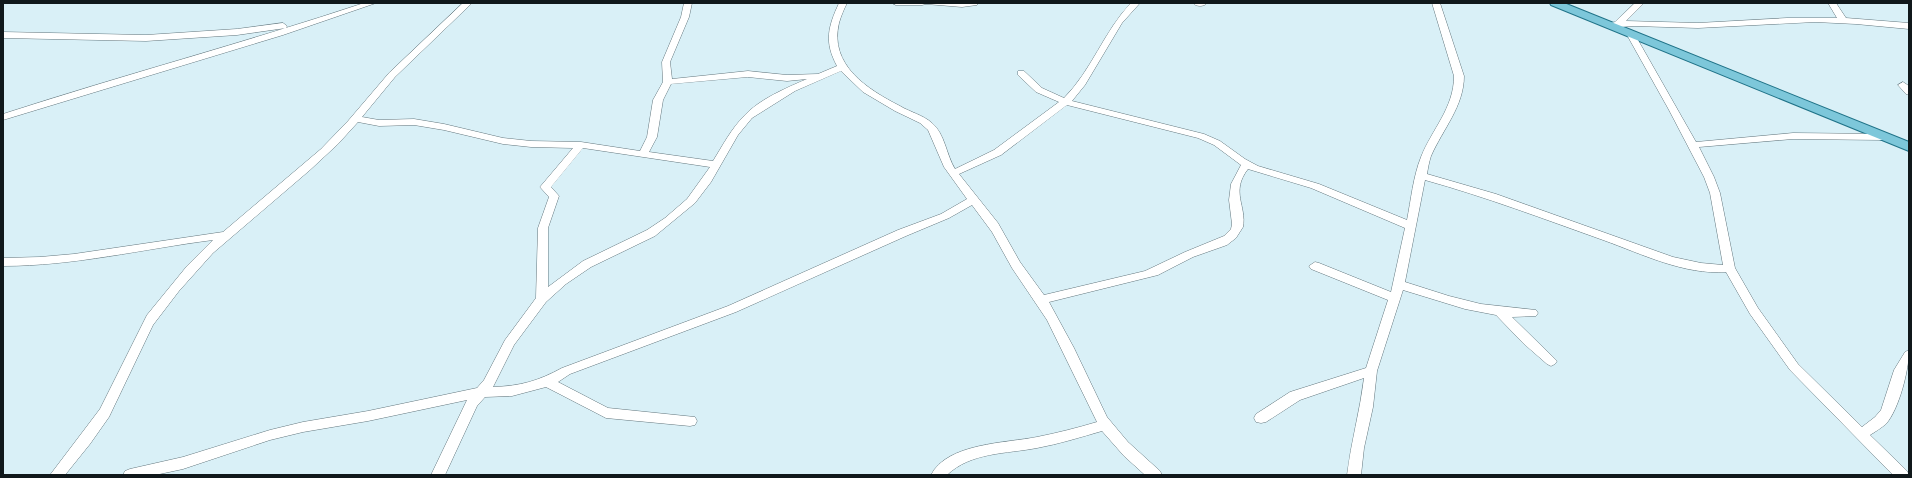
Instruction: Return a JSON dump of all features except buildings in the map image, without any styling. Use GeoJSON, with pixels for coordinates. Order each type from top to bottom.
{"type":"FeatureCollection","features":[{"type":"Feature","properties":{"kind":"main road"},"geometry":{"type":"LineString","coordinates":[[1555,3],[1614,25],[1631,35],[1687,55],[1909,147]]}},
{"type":"Feature","properties":{"kind":"street"},"geometry":{"type":"LineString","coordinates":[[3,117],[57,99],[213,54],[372,3]]}},
{"type":"Feature","properties":{"kind":"street"},"geometry":{"type":"LineString","coordinates":[[57,475],[84,443],[109,405],[128,368],[145,328],[180,282],[227,235],[294,180],[326,150],[356,119],[393,75],[468,3]]}},
{"type":"Feature","properties":{"kind":"street"},"geometry":{"type":"LineString","coordinates":[[643,154],[652,137],[658,100],[668,82],[666,62],[685,17],[688,3]]}},
{"type":"Feature","properties":{"kind":"street"},"geometry":{"type":"LineString","coordinates":[[846,3],[837,14],[832,33],[835,52],[841,68],[862,88],[897,108],[928,123],[935,132],[944,158],[953,173],[972,200],[994,226],[1013,261],[1041,300],[1070,352],[1106,425],[1139,462],[1155,475]]}},
{"type":"Feature","properties":{"kind":"street"},"geometry":{"type":"LineString","coordinates":[[896,3],[922,3]]}},
{"type":"Feature","properties":{"kind":"street"},"geometry":{"type":"LineString","coordinates":[[929,3],[962,5],[974,3]]}},
{"type":"Feature","properties":{"kind":"street"},"geometry":{"type":"LineString","coordinates":[[953,173],[985,159],[1008,145],[1066,102],[1087,75],[1116,24],[1136,3]]}},
{"type":"Feature","properties":{"kind":"street"},"geometry":{"type":"LineString","coordinates":[[1197,3],[1202,3]]}},
{"type":"Feature","properties":{"kind":"street"},"geometry":{"type":"LineString","coordinates":[[1354,475],[1357,448],[1366,407],[1371,371],[1399,284],[1410,226],[1426,157],[1451,112],[1459,87],[1459,76],[1436,3]]}},
{"type":"Feature","properties":{"kind":"street"},"geometry":{"type":"LineString","coordinates":[[1614,25],[1640,3]]}},
{"type":"Feature","properties":{"kind":"street"},"geometry":{"type":"LineString","coordinates":[[1832,3],[1843,20]]}},
{"type":"Feature","properties":{"kind":"street"},"geometry":{"type":"LineString","coordinates":[[1614,25],[1685,26],[1804,20],[1843,20],[1909,26]]}},
{"type":"Feature","properties":{"kind":"street"},"geometry":{"type":"LineString","coordinates":[[3,35],[146,38],[237,32],[311,23]]}},
{"type":"Feature","properties":{"kind":"street"},"geometry":{"type":"LineString","coordinates":[[1631,35],[1693,146],[1715,193],[1729,268],[1769,335],[1794,367],[1902,475]]}},
{"type":"Feature","properties":{"kind":"street"},"geometry":{"type":"LineString","coordinates":[[438,475],[472,403],[489,383],[509,343],[542,299],[562,281],[587,264],[651,233],[691,201],[706,182],[734,134],[749,116],[766,104],[841,68]]}},
{"type":"Feature","properties":{"kind":"street"},"geometry":{"type":"LineString","coordinates":[[1021,73],[1039,90],[1066,102],[1201,136],[1217,143],[1246,164],[1321,188],[1410,226]]}},
{"type":"Feature","properties":{"kind":"street"},"geometry":{"type":"LineString","coordinates":[[668,82],[748,74],[787,78],[824,75]]}},
{"type":"Feature","properties":{"kind":"street"},"geometry":{"type":"LineString","coordinates":[[356,119],[379,123],[414,122],[516,143],[581,146],[716,165]]}},
{"type":"Feature","properties":{"kind":"street"},"geometry":{"type":"LineString","coordinates":[[1693,146],[1793,136],[1883,137]]}},
{"type":"Feature","properties":{"kind":"street"},"geometry":{"type":"LineString","coordinates":[[542,299],[543,228],[554,196],[545,187],[581,146]]}},
{"type":"Feature","properties":{"kind":"street"},"geometry":{"type":"LineString","coordinates":[[1041,300],[1149,273],[1181,257],[1229,239],[1238,228],[1238,216],[1234,192],[1241,169],[1246,164]]}},
{"type":"Feature","properties":{"kind":"street"},"geometry":{"type":"LineString","coordinates":[[1421,176],[1500,199],[1667,258],[1719,270],[1729,268]]}},
{"type":"Feature","properties":{"kind":"street"},"geometry":{"type":"LineString","coordinates":[[130,475],[183,463],[270,435],[303,427],[368,416],[482,392],[512,391],[547,382],[566,371],[732,309],[902,232],[944,216],[972,200]]}},
{"type":"Feature","properties":{"kind":"street"},"geometry":{"type":"LineString","coordinates":[[3,262],[51,261],[190,239],[227,235]]}},
{"type":"Feature","properties":{"kind":"street"},"geometry":{"type":"LineString","coordinates":[[1315,266],[1394,298]]}},
{"type":"Feature","properties":{"kind":"street"},"geometry":{"type":"LineString","coordinates":[[1399,284],[1466,305],[1500,312],[1532,314]]}},
{"type":"Feature","properties":{"kind":"street"},"geometry":{"type":"LineString","coordinates":[[1500,312],[1527,340],[1551,361]]}},
{"type":"Feature","properties":{"kind":"street"},"geometry":{"type":"LineString","coordinates":[[1861,434],[1881,420],[1890,406],[1900,370],[1909,355]]}},
{"type":"Feature","properties":{"kind":"street"},"geometry":{"type":"LineString","coordinates":[[1261,418],[1295,396],[1371,371]]}},
{"type":"Feature","properties":{"kind":"street"},"geometry":{"type":"LineString","coordinates":[[547,382],[606,413],[690,421]]}},
{"type":"Feature","properties":{"kind":"street"},"geometry":{"type":"LineString","coordinates":[[938,475],[946,466],[962,457],[984,451],[1048,441],[1106,425]]}}]}
